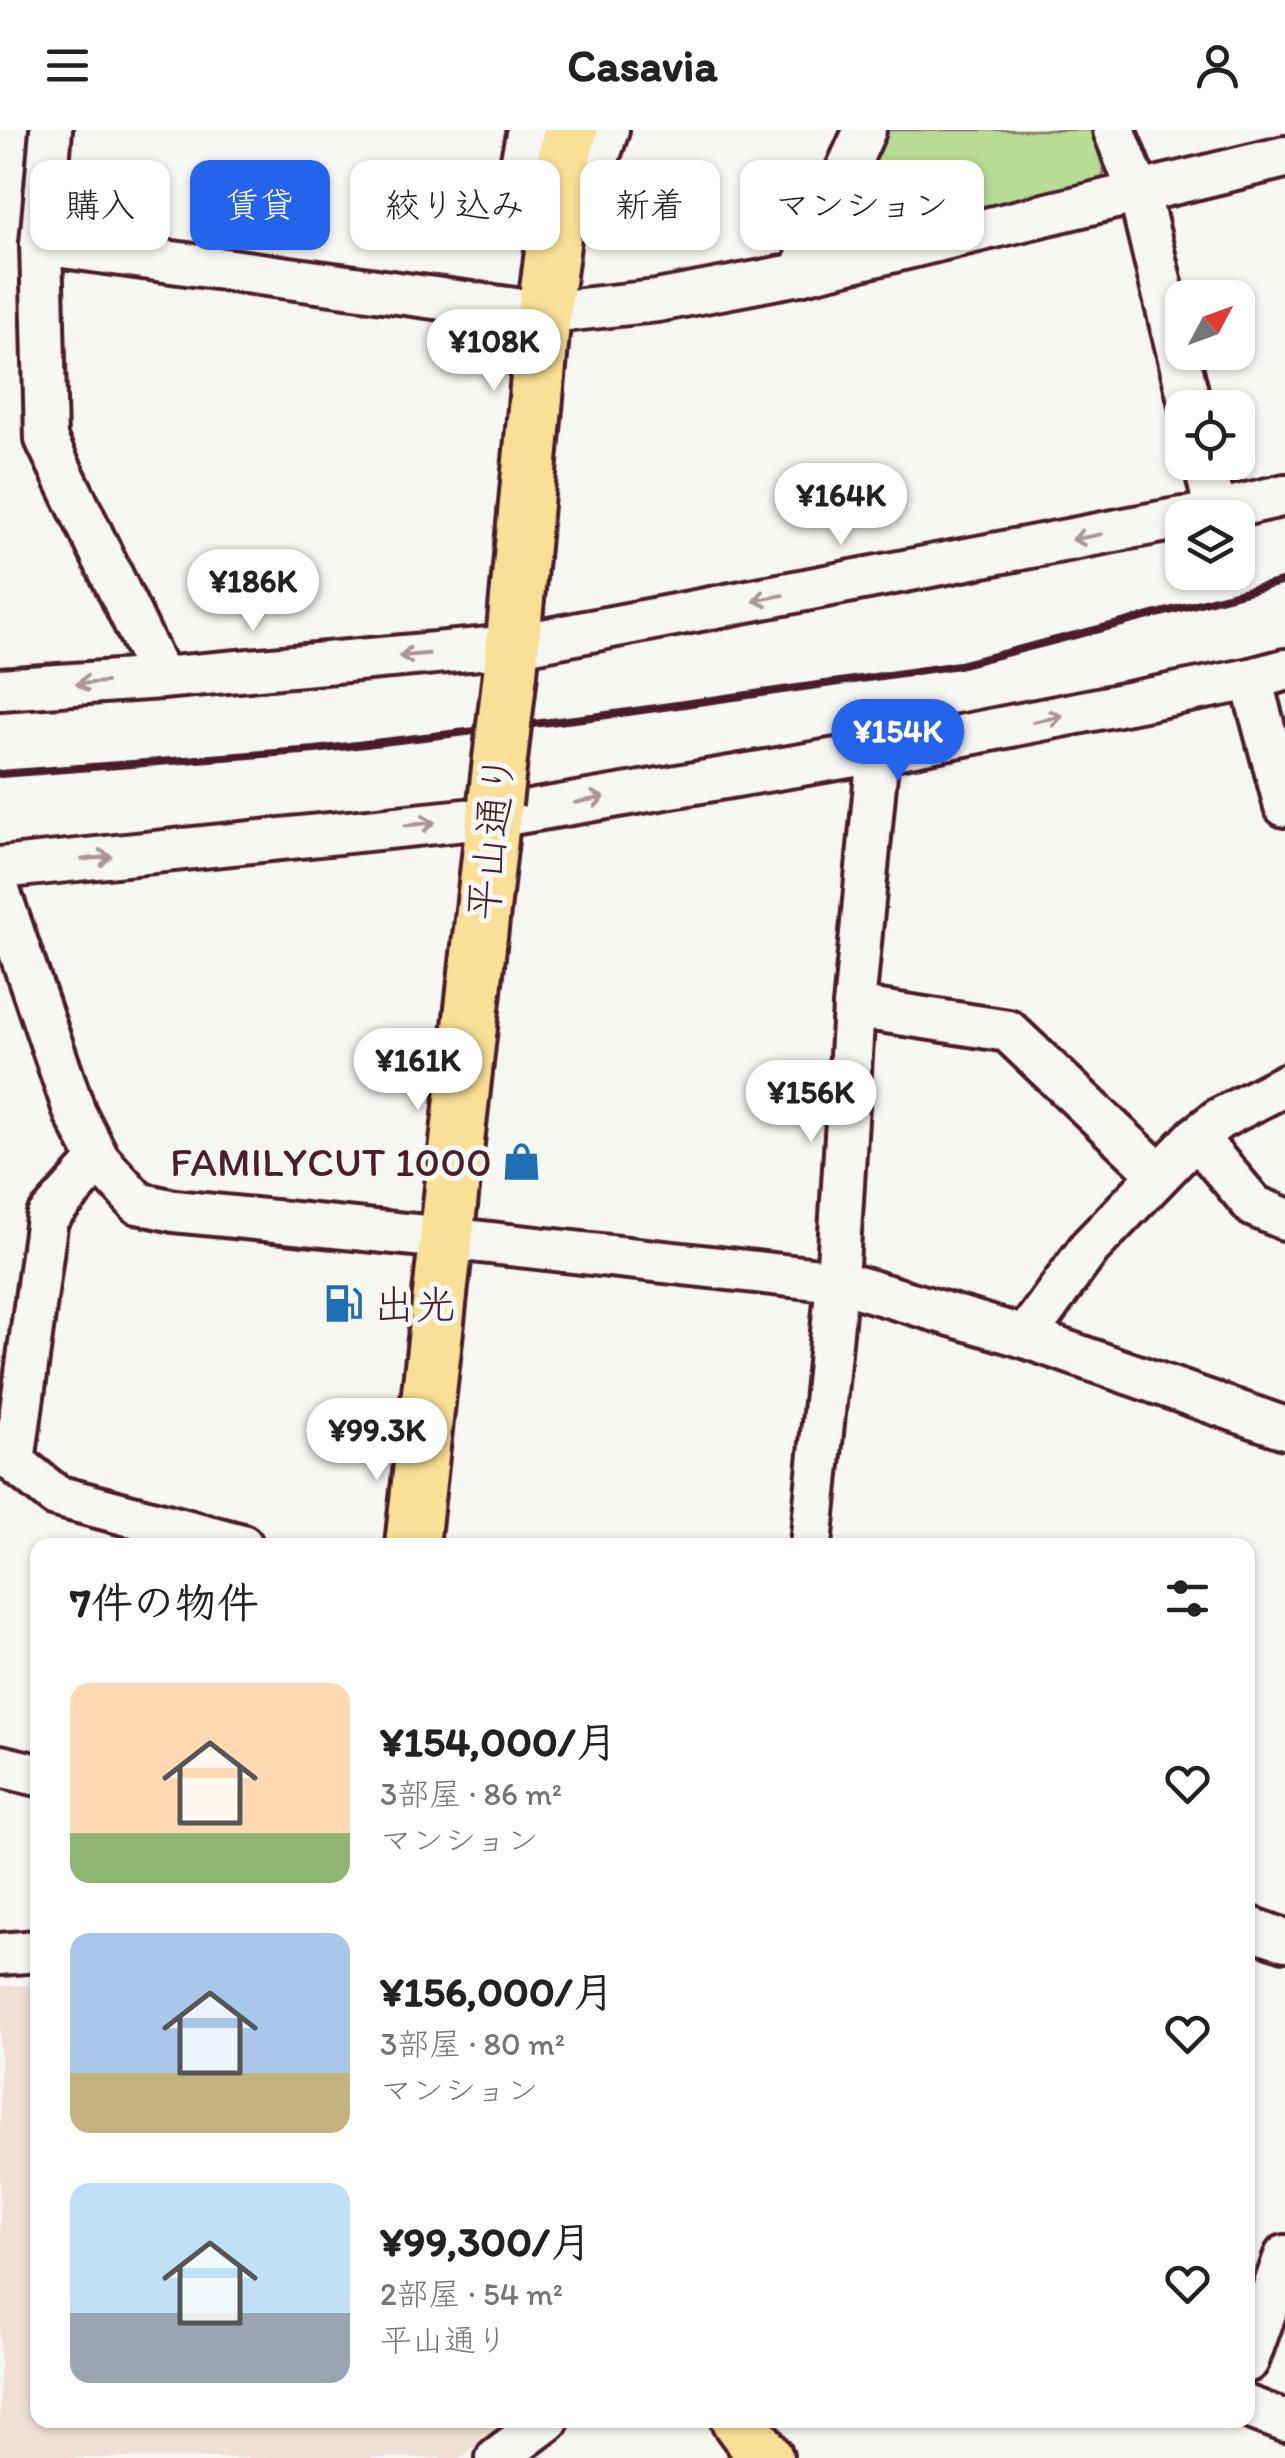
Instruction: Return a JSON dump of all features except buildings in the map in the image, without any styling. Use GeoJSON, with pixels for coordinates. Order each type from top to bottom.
{"type":"FeatureCollection","features":[{"type":"Feature","properties":{"kind":"main road","name":"平山通り"},"geometry":{"type":"LineString","coordinates":[[560,196],[571,130]]}},
{"type":"Feature","properties":{"kind":"main road","name":"平山通り"},"geometry":{"type":"LineString","coordinates":[[413,1538],[495,810],[553,250]]}},
{"type":"Feature","properties":{"kind":"main road"},"geometry":{"type":"LineString","coordinates":[[744,2428],[766,2458]]}},
{"type":"Feature","properties":{"kind":"street"},"geometry":{"type":"LineString","coordinates":[[48,160],[51,130]]}},
{"type":"Feature","properties":{"kind":"street"},"geometry":{"type":"LineString","coordinates":[[522,160],[528,130]]}},
{"type":"Feature","properties":{"kind":"street"},"geometry":{"type":"LineString","coordinates":[[560,233],[597,162],[608,130]]}},
{"type":"Feature","properties":{"kind":"street"},"geometry":{"type":"LineString","coordinates":[[799,274],[865,130]]}},
{"type":"Feature","properties":{"kind":"street"},"geometry":{"type":"LineString","coordinates":[[1114,130],[1139,193],[1186,390]]}},
{"type":"Feature","properties":{"kind":"street"},"geometry":{"type":"LineString","coordinates":[[85,250],[544,313],[657,301],[799,274],[1285,156]]}},
{"type":"Feature","properties":{"kind":"street"},"geometry":{"type":"LineString","coordinates":[[41,250],[46,439],[162,678]]}},
{"type":"Feature","properties":{"kind":"street"},"geometry":{"type":"LineString","coordinates":[[1255,503],[1285,496]]}},
{"type":"Feature","properties":{"kind":"street"},"geometry":{"type":"LineString","coordinates":[[0,689],[511,659],[1165,522]]}},
{"type":"Feature","properties":{"kind":"street"},"geometry":{"type":"LineString","coordinates":[[0,868],[495,810],[878,752],[1268,674],[1285,806]]}},
{"type":"Feature","properties":{"kind":"street"},"geometry":{"type":"LineString","coordinates":[[812,1538],[837,1280],[854,1007],[878,752]]}},
{"type":"Feature","properties":{"kind":"street"},"geometry":{"type":"LineString","coordinates":[[0,893],[75,1113],[99,1160],[138,1203],[174,1212],[837,1280],[1026,1337],[1285,1428]]}},
{"type":"Feature","properties":{"kind":"street"},"geometry":{"type":"LineString","coordinates":[[854,1007],[1008,1031],[1160,1174]]}},
{"type":"Feature","properties":{"kind":"street"},"geometry":{"type":"LineString","coordinates":[[1026,1337],[1090,1247],[1196,1136],[1219,1119],[1285,1085]]}},
{"type":"Feature","properties":{"kind":"street"},"geometry":{"type":"LineString","coordinates":[[1196,1136],[1254,1206],[1285,1219]]}},
{"type":"Feature","properties":{"kind":"street"},"geometry":{"type":"LineString","coordinates":[[99,1160],[47,1218],[14,1462],[56,1496],[206,1538]]}},
{"type":"Feature","properties":{"kind":"street"},"geometry":{"type":"LineString","coordinates":[[0,1766],[30,1773]]}},
{"type":"Feature","properties":{"kind":"street"},"geometry":{"type":"LineString","coordinates":[[1255,1929],[1285,1940]]}},
{"type":"Feature","properties":{"kind":"street"},"geometry":{"type":"LineString","coordinates":[[0,1954],[30,1951]]}},
{"type":"Feature","properties":{"kind":"street"},"geometry":{"type":"LineString","coordinates":[[1255,2342],[1285,2256]]}},
{"type":"Feature","properties":{"kind":"street"},"geometry":{"type":"LineString","coordinates":[[1255,2410],[1285,2421]]}},
{"type":"Feature","properties":{"kind":"street"},"geometry":{"type":"LineString","coordinates":[[497,2458],[537,2428]]}},
{"type":"Feature","properties":{"kind":"shaded area"},"geometry":{"type":"Polygon","coordinates":[[[30,1985],[30,2428],[501,2428],[460,2458],[0,2458],[0,1986],[30,1985]]]}},
{"type":"Feature","properties":{"kind":"green space"},"geometry":{"type":"Polygon","coordinates":[[[882,130],[1092,130],[1104,173],[1098,188],[984,211],[984,160],[868,160],[882,130]]]}},
{"type":"Feature","properties":{"kind":"railway"},"geometry":{"type":"LineString","coordinates":[[0,774],[315,750],[600,716],[959,665],[1285,581]]}},
{"type":"Feature","properties":{"kind":"place","name":"FAMILYCUT 1000"},"geometry":{"type":"Point","coordinates":[522,1161]}},
{"type":"Feature","properties":{"kind":"place","name":"出光"},"geometry":{"type":"Point","coordinates":[343,1304]}}]}
